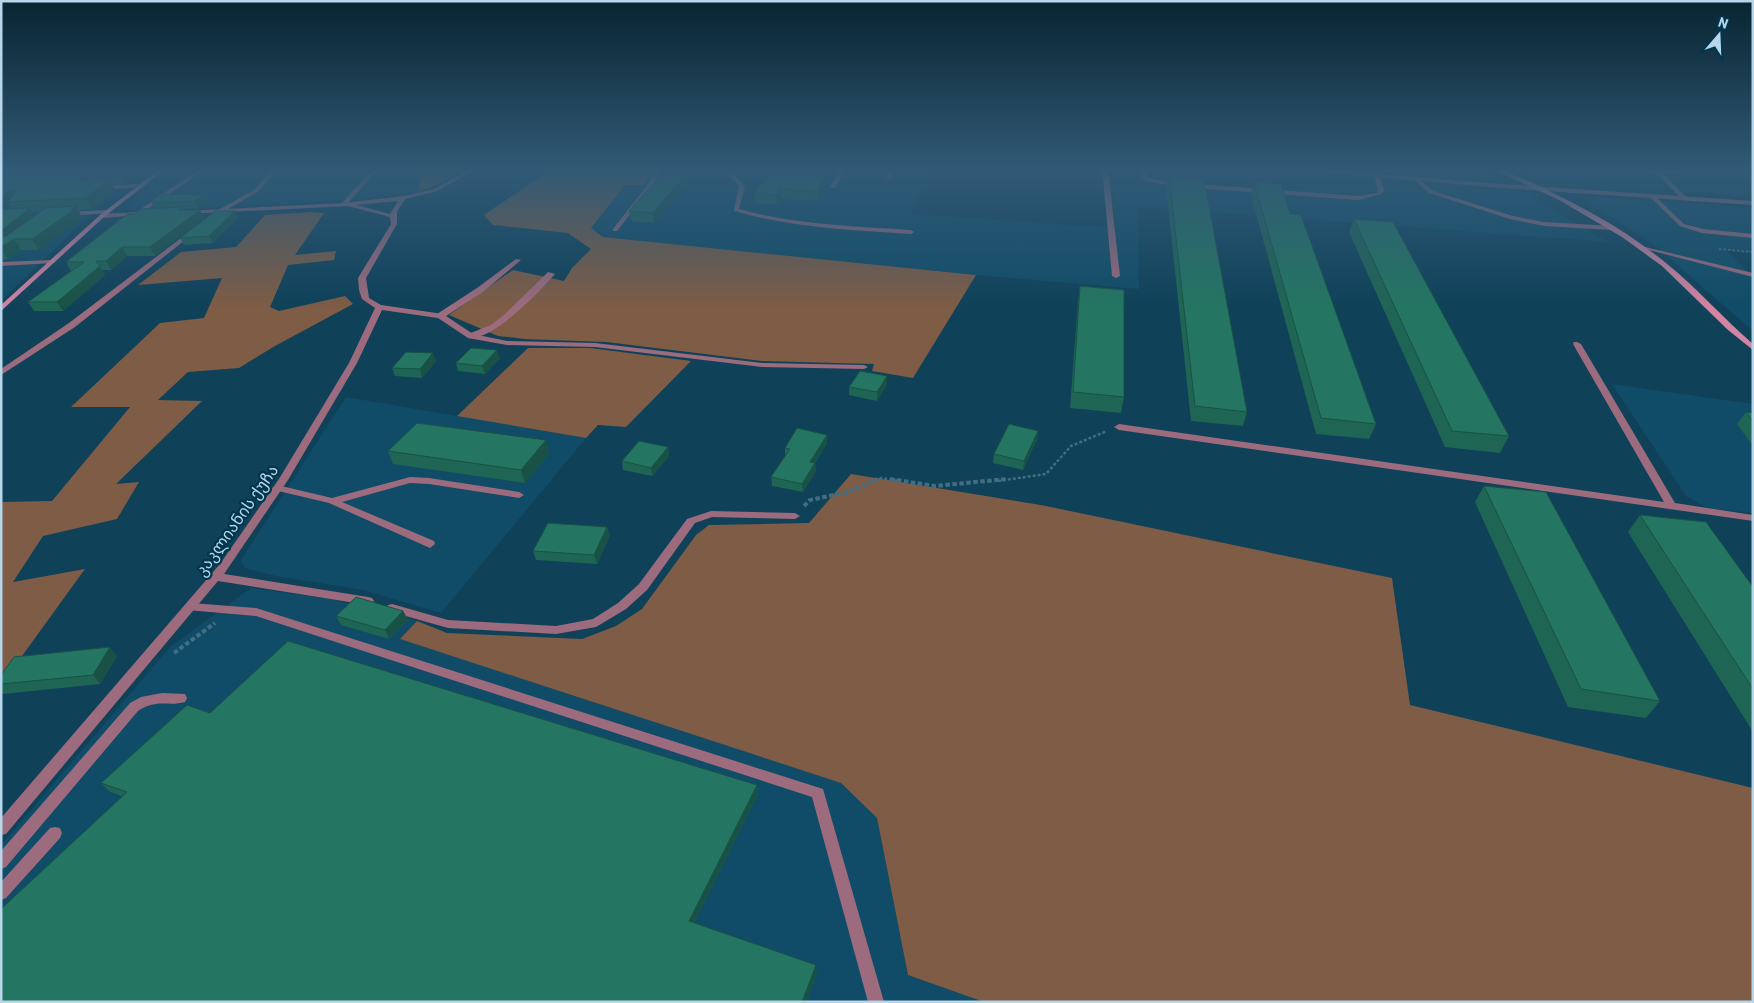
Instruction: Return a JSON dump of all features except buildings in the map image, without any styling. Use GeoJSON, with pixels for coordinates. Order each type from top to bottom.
{"type":"FeatureCollection","features":[{"type":"Feature","properties":{"kind":"street"},"geometry":{"type":"LineString","coordinates":[[1,309],[103,215]]}},
{"type":"Feature","properties":{"kind":"street"},"geometry":{"type":"LineString","coordinates":[[206,222],[216,215]]}},
{"type":"Feature","properties":{"kind":"street"},"geometry":{"type":"LineString","coordinates":[[387,215],[392,216],[394,224],[362,278],[366,299],[379,307],[440,316],[471,336],[508,343],[595,345],[762,365],[864,367]]}},
{"type":"Feature","properties":{"kind":"street"},"geometry":{"type":"LineString","coordinates":[[615,230],[627,215]]}},
{"type":"Feature","properties":{"kind":"street"},"geometry":{"type":"LineString","coordinates":[[750,215],[759,218],[842,227],[911,232]]}},
{"type":"Feature","properties":{"kind":"street"},"geometry":{"type":"LineString","coordinates":[[1110,215],[1116,276]]}},
{"type":"Feature","properties":{"kind":"street"},"geometry":{"type":"LineString","coordinates":[[1501,215],[1544,224],[1612,228]]}},
{"type":"Feature","properties":{"kind":"street"},"geometry":{"type":"LineString","coordinates":[[1589,215],[1639,246],[1680,279],[1753,348]]}},
{"type":"Feature","properties":{"kind":"street"},"geometry":{"type":"LineString","coordinates":[[1671,215],[1682,225],[1702,231],[1753,236]]}},
{"type":"Feature","properties":{"kind":"street"},"geometry":{"type":"LineString","coordinates":[[1,373],[72,325],[198,228]]}},
{"type":"Feature","properties":{"kind":"street"},"geometry":{"type":"LineString","coordinates":[[1639,246],[1753,275]]}},
{"type":"Feature","properties":{"kind":"street"},"geometry":{"type":"LineString","coordinates":[[440,316],[480,290],[518,260]]}},
{"type":"Feature","properties":{"kind":"street"},"geometry":{"type":"LineString","coordinates":[[1,264],[52,262]]}},
{"type":"Feature","properties":{"kind":"street"},"geometry":{"type":"LineString","coordinates":[[471,336],[494,327],[551,274]]}},
{"type":"Feature","properties":{"kind":"street","name":"კაკლიანის ქუჩა"},"geometry":{"type":"LineString","coordinates":[[1,829],[216,577],[278,488],[353,363],[379,307]]}},
{"type":"Feature","properties":{"kind":"street"},"geometry":{"type":"LineString","coordinates":[[1577,344],[1671,506]]}},
{"type":"Feature","properties":{"kind":"street"},"geometry":{"type":"LineString","coordinates":[[1119,427],[1753,518]]}},
{"type":"Feature","properties":{"kind":"street"},"geometry":{"type":"LineString","coordinates":[[332,501],[410,480],[429,481],[519,495]]}},
{"type":"Feature","properties":{"kind":"street"},"geometry":{"type":"LineString","coordinates":[[278,488],[332,501],[430,544]]}},
{"type":"Feature","properties":{"kind":"street"},"geometry":{"type":"LineString","coordinates":[[216,577],[363,600],[448,624],[556,630],[596,623],[622,606],[643,587],[691,521],[711,514],[795,516]]}},
{"type":"Feature","properties":{"kind":"street"},"geometry":{"type":"LineString","coordinates":[[191,607],[256,612],[818,792],[876,1002]]}},
{"type":"Feature","properties":{"kind":"street"},"geometry":{"type":"LineString","coordinates":[[1,862],[134,707],[142,701],[157,697],[181,698]]}},
{"type":"Feature","properties":{"kind":"street"},"geometry":{"type":"LineString","coordinates":[[1,893],[55,833]]}},
{"type":"Feature","properties":{"kind":"path"},"geometry":{"type":"LineString","coordinates":[[1719,249],[1753,252]]}},
{"type":"Feature","properties":{"kind":"path"},"geometry":{"type":"LineString","coordinates":[[795,516],[810,500],[848,492],[881,478],[935,486],[972,484],[1046,474],[1071,446],[1119,427]]}},
{"type":"Feature","properties":{"kind":"shaded area"},"geometry":{"type":"Polygon","coordinates":[[[1,215],[90,215],[1,301],[1,215]]]}},
{"type":"Feature","properties":{"kind":"shaded area"},"geometry":{"type":"Polygon","coordinates":[[[265,215],[323,215],[295,255],[336,251],[334,260],[288,265],[270,307],[279,311],[345,296],[353,304],[275,346],[239,368],[188,372],[158,400],[202,401],[116,484],[139,482],[117,519],[43,536],[13,582],[85,569],[1,685],[1,502],[52,501],[130,407],[71,407],[160,323],[204,318],[222,278],[138,285],[181,252],[236,247],[265,215]]]}},
{"type":"Feature","properties":{"kind":"shaded area"},"geometry":{"type":"Polygon","coordinates":[[[484,215],[601,215],[591,228],[603,237],[976,275],[913,378],[872,371],[874,364],[762,361],[606,342],[498,336],[449,315],[513,270],[564,281],[572,268],[591,249],[568,233],[493,225],[484,215]]]}},
{"type":"Feature","properties":{"kind":"shaded area"},"geometry":{"type":"Polygon","coordinates":[[[600,215],[923,215],[1115,228],[1114,215],[1138,215],[1139,289],[976,275],[603,237],[590,228],[600,215]]]}},
{"type":"Feature","properties":{"kind":"shaded area"},"geometry":{"type":"Polygon","coordinates":[[[1243,215],[1563,215],[1608,242],[1243,215]]]}},
{"type":"Feature","properties":{"kind":"shaded area"},"geometry":{"type":"Polygon","coordinates":[[[1607,215],[1753,215],[1753,253],[1727,251],[1747,271],[1753,272],[1753,331],[1652,243],[1607,215]]]}},
{"type":"Feature","properties":{"kind":"shaded area"},"geometry":{"type":"Polygon","coordinates":[[[528,348],[590,348],[691,361],[626,427],[598,425],[586,438],[457,416],[528,348]]]}},
{"type":"Feature","properties":{"kind":"shaded area"},"geometry":{"type":"Polygon","coordinates":[[[1612,384],[1753,404],[1753,513],[1707,508],[1686,496],[1612,384]]]}},
{"type":"Feature","properties":{"kind":"shaded area"},"geometry":{"type":"Polygon","coordinates":[[[346,397],[586,438],[441,613],[363,590],[276,576],[245,568],[241,560],[346,397]]]}},
{"type":"Feature","properties":{"kind":"shaded area"},"geometry":{"type":"Polygon","coordinates":[[[851,474],[1041,505],[1392,578],[1410,705],[1753,788],[1753,1002],[984,1002],[908,975],[877,818],[841,783],[400,639],[417,621],[447,633],[582,639],[616,626],[642,609],[696,535],[709,525],[809,523],[851,474]]]}},
{"type":"Feature","properties":{"kind":"shaded area"},"geometry":{"type":"Polygon","coordinates":[[[251,588],[331,599],[417,621],[400,639],[841,783],[877,818],[908,975],[984,1002],[1,1002],[1,845],[170,647],[251,588]]]}}]}
